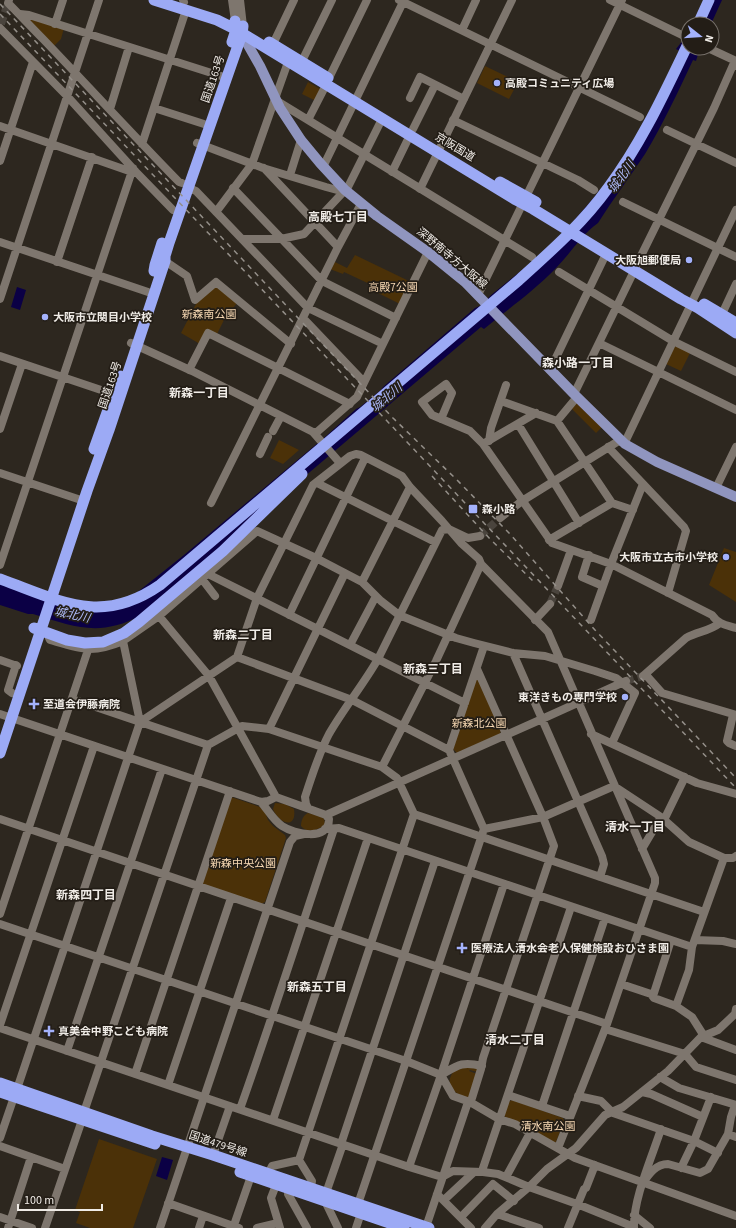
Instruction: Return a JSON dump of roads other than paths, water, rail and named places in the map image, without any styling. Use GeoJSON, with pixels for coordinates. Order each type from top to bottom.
{"type":"FeatureCollection","features":[{"type":"Feature","properties":{"kind":"highway","name":"京阪国道"},"geometry":{"type":"LineString","coordinates":[[154,0],[182,3],[219,14],[288,62],[328,82],[562,222],[692,302],[736,333]]}},
{"type":"Feature","properties":{"kind":"highway"},"geometry":{"type":"LineString","coordinates":[[702,16],[709,0]]}},
{"type":"Feature","properties":{"kind":"highway"},"geometry":{"type":"LineString","coordinates":[[710,16],[717,0]]}},
{"type":"Feature","properties":{"kind":"highway","name":"京阪国道"},"geometry":{"type":"LineString","coordinates":[[239,28],[273,44],[302,61],[328,82]]}},
{"type":"Feature","properties":{"kind":"highway","name":"国道163号"},"geometry":{"type":"LineString","coordinates":[[80,500],[134,344],[165,262],[165,256],[171,236],[200,152],[204,124],[233,39],[239,28]]}},
{"type":"Feature","properties":{"kind":"highway","name":"国道163号"},"geometry":{"type":"LineString","coordinates":[[0,731],[42,630],[50,593],[113,394],[134,344],[154,271],[158,266],[197,151],[201,144],[239,28]]}},
{"type":"Feature","properties":{"kind":"highway"},"geometry":{"type":"LineString","coordinates":[[0,579],[55,599],[82,606],[107,607],[130,602],[154,589],[165,581],[519,280],[547,255],[584,218],[608,188],[636,146],[660,102],[682,56]]}},
{"type":"Feature","properties":{"kind":"highway"},"geometry":{"type":"LineString","coordinates":[[42,630],[75,642],[98,643],[111,640],[131,629],[223,552],[295,480],[552,260],[594,218],[626,175],[656,124],[690,56]]}},
{"type":"Feature","properties":{"kind":"highway","name":"京阪国道"},"geometry":{"type":"LineString","coordinates":[[356,99],[382,118],[412,132]]}},
{"type":"Feature","properties":{"kind":"highway"},"geometry":{"type":"LineString","coordinates":[[154,271],[173,210],[187,186],[203,153],[201,144]]}},
{"type":"Feature","properties":{"kind":"highway"},"geometry":{"type":"LineString","coordinates":[[165,262],[168,258],[187,186]]}},
{"type":"Feature","properties":{"kind":"highway","name":"京阪国道"},"geometry":{"type":"LineString","coordinates":[[589,240],[606,254],[636,268]]}},
{"type":"Feature","properties":{"kind":"highway","name":"京阪国道"},"geometry":{"type":"LineString","coordinates":[[692,302],[722,314],[736,323]]}},
{"type":"Feature","properties":{"kind":"highway","name":"国道163号"},"geometry":{"type":"LineString","coordinates":[[0,753],[6,716],[12,693],[42,630]]}},
{"type":"Feature","properties":{"kind":"highway","name":"国道479号線"},"geometry":{"type":"LineString","coordinates":[[0,1083],[15,1093]]}},
{"type":"Feature","properties":{"kind":"highway","name":"国道479号線"},"geometry":{"type":"LineString","coordinates":[[0,1092],[15,1093],[186,1150],[276,1185],[325,1197],[360,1209],[428,1227]]}},
{"type":"Feature","properties":{"kind":"highway","name":"国道479号線"},"geometry":{"type":"LineString","coordinates":[[186,1150],[213,1155],[311,1188],[325,1197]]}},
{"type":"Feature","properties":{"kind":"highway","name":"国道479号線"},"geometry":{"type":"LineString","coordinates":[[360,1209],[404,1228]]}},
{"type":"Feature","properties":{"kind":"main road","name":"深野南寺方大阪線"},"geometry":{"type":"LineString","coordinates":[[239,28],[276,99],[302,140],[323,167],[345,190],[361,204],[428,252],[465,282],[575,396],[621,441],[647,457],[736,497]]}},
{"type":"Feature","properties":{"kind":"street"},"geometry":{"type":"LineString","coordinates":[[56,24],[63,0]]}},
{"type":"Feature","properties":{"kind":"street"},"geometry":{"type":"LineString","coordinates":[[0,299],[99,0]]}},
{"type":"Feature","properties":{"kind":"street"},"geometry":{"type":"LineString","coordinates":[[232,0],[239,28]]}},
{"type":"Feature","properties":{"kind":"street"},"geometry":{"type":"LineString","coordinates":[[239,28],[240,0]]}},
{"type":"Feature","properties":{"kind":"street"},"geometry":{"type":"LineString","coordinates":[[273,44],[294,0]]}},
{"type":"Feature","properties":{"kind":"street"},"geometry":{"type":"LineString","coordinates":[[302,61],[332,0]]}},
{"type":"Feature","properties":{"kind":"street"},"geometry":{"type":"LineString","coordinates":[[308,120],[367,0]]}},
{"type":"Feature","properties":{"kind":"street"},"geometry":{"type":"LineString","coordinates":[[462,30],[476,0]]}},
{"type":"Feature","properties":{"kind":"street"},"geometry":{"type":"LineString","coordinates":[[420,189],[512,0]]}},
{"type":"Feature","properties":{"kind":"street"},"geometry":{"type":"LineString","coordinates":[[610,0],[620,2],[680,34]]}},
{"type":"Feature","properties":{"kind":"street"},"geometry":{"type":"LineString","coordinates":[[323,167],[402,1],[640,117]]}},
{"type":"Feature","properties":{"kind":"street"},"geometry":{"type":"LineString","coordinates":[[479,296],[620,2]]}},
{"type":"Feature","properties":{"kind":"street"},"geometry":{"type":"LineString","coordinates":[[8,3],[179,182],[196,191],[308,308],[383,344]]}},
{"type":"Feature","properties":{"kind":"street"},"geometry":{"type":"LineString","coordinates":[[142,144],[170,60],[182,3]]}},
{"type":"Feature","properties":{"kind":"street"},"geometry":{"type":"LineString","coordinates":[[20,14],[29,15],[221,76]]}},
{"type":"Feature","properties":{"kind":"street"},"geometry":{"type":"LineString","coordinates":[[0,26],[67,96],[132,170],[173,210]]}},
{"type":"Feature","properties":{"kind":"street"},"geometry":{"type":"LineString","coordinates":[[110,109],[129,47]]}},
{"type":"Feature","properties":{"kind":"street"},"geometry":{"type":"LineString","coordinates":[[720,53],[736,61]]}},
{"type":"Feature","properties":{"kind":"street"},"geometry":{"type":"LineString","coordinates":[[0,162],[33,62]]}},
{"type":"Feature","properties":{"kind":"street"},"geometry":{"type":"LineString","coordinates":[[216,212],[252,164],[288,62]]}},
{"type":"Feature","properties":{"kind":"street"},"geometry":{"type":"LineString","coordinates":[[558,421],[575,396],[616,307],[734,65],[736,66]]}},
{"type":"Feature","properties":{"kind":"street"},"geometry":{"type":"LineString","coordinates":[[410,98],[420,77],[464,98]]}},
{"type":"Feature","properties":{"kind":"street"},"geometry":{"type":"LineString","coordinates":[[392,172],[436,85]]}},
{"type":"Feature","properties":{"kind":"street"},"geometry":{"type":"LineString","coordinates":[[276,99],[336,138],[532,257]]}},
{"type":"Feature","properties":{"kind":"street"},"geometry":{"type":"LineString","coordinates":[[154,108],[204,124]]}},
{"type":"Feature","properties":{"kind":"street"},"geometry":{"type":"LineString","coordinates":[[242,239],[281,239],[304,234],[348,187],[382,118]]}},
{"type":"Feature","properties":{"kind":"street"},"geometry":{"type":"LineString","coordinates":[[454,120],[578,180],[594,190]]}},
{"type":"Feature","properties":{"kind":"street"},"geometry":{"type":"LineString","coordinates":[[0,126],[132,170]]}},
{"type":"Feature","properties":{"kind":"street"},"geometry":{"type":"LineString","coordinates":[[667,130],[736,164]]}},
{"type":"Feature","properties":{"kind":"street"},"geometry":{"type":"LineString","coordinates":[[290,176],[302,140]]}},
{"type":"Feature","properties":{"kind":"street"},"geometry":{"type":"LineString","coordinates":[[201,144],[263,168],[331,189],[345,190]]}},
{"type":"Feature","properties":{"kind":"street"},"geometry":{"type":"LineString","coordinates":[[57,262],[92,157]]}},
{"type":"Feature","properties":{"kind":"street"},"geometry":{"type":"LineString","coordinates":[[263,168],[338,247]]}},
{"type":"Feature","properties":{"kind":"street"},"geometry":{"type":"LineString","coordinates":[[0,565],[132,170]]}},
{"type":"Feature","properties":{"kind":"street"},"geometry":{"type":"LineString","coordinates":[[233,188],[322,281],[396,318]]}},
{"type":"Feature","properties":{"kind":"street"},"geometry":{"type":"LineString","coordinates":[[623,202],[736,257]]}},
{"type":"Feature","properties":{"kind":"street"},"geometry":{"type":"LineString","coordinates":[[211,503],[279,369],[338,247],[361,204]]}},
{"type":"Feature","properties":{"kind":"street"},"geometry":{"type":"LineString","coordinates":[[500,518],[522,501],[608,447],[617,442],[626,440],[736,210]]}},
{"type":"Feature","properties":{"kind":"street"},"geometry":{"type":"LineString","coordinates":[[0,242],[148,292]]}},
{"type":"Feature","properties":{"kind":"street"},"geometry":{"type":"LineString","coordinates":[[315,434],[357,397],[428,252]]}},
{"type":"Feature","properties":{"kind":"street"},"geometry":{"type":"LineString","coordinates":[[550,370],[606,254]]}},
{"type":"Feature","properties":{"kind":"street"},"geometry":{"type":"LineString","coordinates":[[165,262],[187,276],[195,300],[216,282],[291,344]]}},
{"type":"Feature","properties":{"kind":"street"},"geometry":{"type":"LineString","coordinates":[[559,272],[588,291],[673,341],[734,372],[736,363]]}},
{"type":"Feature","properties":{"kind":"street"},"geometry":{"type":"LineString","coordinates":[[722,314],[736,284]]}},
{"type":"Feature","properties":{"kind":"street"},"geometry":{"type":"LineString","coordinates":[[303,318],[364,382]]}},
{"type":"Feature","properties":{"kind":"street"},"geometry":{"type":"LineString","coordinates":[[189,370],[208,333],[350,404]]}},
{"type":"Feature","properties":{"kind":"street"},"geometry":{"type":"LineString","coordinates":[[599,343],[736,410]]}},
{"type":"Feature","properties":{"kind":"street"},"geometry":{"type":"LineString","coordinates":[[134,344],[189,370],[315,434],[338,460]]}},
{"type":"Feature","properties":{"kind":"street"},"geometry":{"type":"LineString","coordinates":[[0,356],[113,394]]}},
{"type":"Feature","properties":{"kind":"street"},"geometry":{"type":"LineString","coordinates":[[0,429],[22,364]]}},
{"type":"Feature","properties":{"kind":"street"},"geometry":{"type":"LineString","coordinates":[[486,442],[506,385]]}},
{"type":"Feature","properties":{"kind":"street"},"geometry":{"type":"LineString","coordinates":[[501,401],[558,421],[612,503],[633,510]]}},
{"type":"Feature","properties":{"kind":"street"},"geometry":{"type":"LineString","coordinates":[[486,442],[536,413]]}},
{"type":"Feature","properties":{"kind":"street"},"geometry":{"type":"LineString","coordinates":[[260,454],[281,416]]}},
{"type":"Feature","properties":{"kind":"street"},"geometry":{"type":"LineString","coordinates":[[441,419],[470,431],[486,442],[522,501],[552,543],[611,564],[712,615],[720,623],[736,628]]}},
{"type":"Feature","properties":{"kind":"street"},"geometry":{"type":"LineString","coordinates":[[518,424],[579,523]]}},
{"type":"Feature","properties":{"kind":"street"},"geometry":{"type":"LineString","coordinates":[[608,447],[684,527],[686,531],[668,593]]}},
{"type":"Feature","properties":{"kind":"street"},"geometry":{"type":"LineString","coordinates":[[716,488],[736,447]]}},
{"type":"Feature","properties":{"kind":"street"},"geometry":{"type":"LineString","coordinates":[[140,722],[237,657],[257,598],[313,485],[317,483],[338,460],[353,454],[361,455],[402,476],[410,487],[442,520],[461,543],[479,559],[480,564],[548,632],[655,878],[655,883],[606,1027],[558,1148]]}},
{"type":"Feature","properties":{"kind":"street"},"geometry":{"type":"LineString","coordinates":[[289,614],[365,458]]}},
{"type":"Feature","properties":{"kind":"street"},"geometry":{"type":"LineString","coordinates":[[0,473],[80,500]]}},
{"type":"Feature","properties":{"kind":"street"},"geometry":{"type":"LineString","coordinates":[[317,483],[435,542]]}},
{"type":"Feature","properties":{"kind":"street"},"geometry":{"type":"LineString","coordinates":[[591,620],[611,564],[643,484]]}},
{"type":"Feature","properties":{"kind":"street"},"geometry":{"type":"LineString","coordinates":[[362,582],[410,487]]}},
{"type":"Feature","properties":{"kind":"street"},"geometry":{"type":"LineString","coordinates":[[549,540],[612,503]]}},
{"type":"Feature","properties":{"kind":"street"},"geometry":{"type":"LineString","coordinates":[[308,808],[305,797],[330,733],[378,659],[442,530],[449,529],[468,538],[480,536]]}},
{"type":"Feature","properties":{"kind":"street"},"geometry":{"type":"LineString","coordinates":[[42,630],[50,640],[88,650],[109,647],[124,641],[159,616],[257,531],[316,558],[362,582],[399,615],[484,646],[512,653],[545,656],[624,681],[635,693],[612,744]]}},
{"type":"Feature","properties":{"kind":"street"},"geometry":{"type":"LineString","coordinates":[[558,586],[572,550]]}},
{"type":"Feature","properties":{"kind":"street"},"geometry":{"type":"LineString","coordinates":[[589,555],[582,577],[603,586]]}},
{"type":"Feature","properties":{"kind":"street"},"geometry":{"type":"LineString","coordinates":[[382,767],[426,683],[480,564]]}},
{"type":"Feature","properties":{"kind":"street"},"geometry":{"type":"LineString","coordinates":[[269,729],[346,573]]}},
{"type":"Feature","properties":{"kind":"street"},"geometry":{"type":"LineString","coordinates":[[205,576],[215,596]]}},
{"type":"Feature","properties":{"kind":"street"},"geometry":{"type":"LineString","coordinates":[[205,576],[257,598],[465,702]]}},
{"type":"Feature","properties":{"kind":"street"},"geometry":{"type":"LineString","coordinates":[[350,645],[376,596]]}},
{"type":"Feature","properties":{"kind":"street"},"geometry":{"type":"LineString","coordinates":[[535,620],[550,604]]}},
{"type":"Feature","properties":{"kind":"street"},"geometry":{"type":"LineString","coordinates":[[159,616],[209,676],[238,728],[274,799]]}},
{"type":"Feature","properties":{"kind":"street"},"geometry":{"type":"LineString","coordinates":[[720,623],[713,629],[691,635],[686,638],[644,675],[662,693],[735,715],[727,741],[736,746]]}},
{"type":"Feature","properties":{"kind":"street"},"geometry":{"type":"LineString","coordinates":[[0,1138],[140,722],[124,641]]}},
{"type":"Feature","properties":{"kind":"street"},"geometry":{"type":"LineString","coordinates":[[449,750],[484,646]]}},
{"type":"Feature","properties":{"kind":"street"},"geometry":{"type":"LineString","coordinates":[[0,914],[88,650]]}},
{"type":"Feature","properties":{"kind":"street"},"geometry":{"type":"LineString","coordinates":[[512,653],[604,861],[600,877]]}},
{"type":"Feature","properties":{"kind":"street"},"geometry":{"type":"LineString","coordinates":[[237,657],[352,700],[449,750],[483,833],[375,1156],[356,1228]]}},
{"type":"Feature","properties":{"kind":"street"},"geometry":{"type":"LineString","coordinates":[[0,660],[16,666],[8,690],[12,693]]}},
{"type":"Feature","properties":{"kind":"street"},"geometry":{"type":"LineString","coordinates":[[428,1227],[442,1177],[467,1105],[470,1102],[482,1066],[483,1058],[553,849],[553,843],[543,817],[477,669]]}},
{"type":"Feature","properties":{"kind":"street"},"geometry":{"type":"LineString","coordinates":[[327,817],[399,782],[578,703],[624,681]]}},
{"type":"Feature","properties":{"kind":"street"},"geometry":{"type":"LineString","coordinates":[[72,699],[208,745]]}},
{"type":"Feature","properties":{"kind":"street"},"geometry":{"type":"LineString","coordinates":[[6,716],[261,802],[274,799],[308,808],[327,817],[332,829],[273,1016],[240,1109]]}},
{"type":"Feature","properties":{"kind":"street"},"geometry":{"type":"LineString","coordinates":[[45,1228],[208,745],[242,726],[269,729],[382,767],[397,778],[414,814],[299,1160],[312,1181],[311,1188]]}},
{"type":"Feature","properties":{"kind":"street"},"geometry":{"type":"LineString","coordinates":[[592,734],[697,783],[736,794]]}},
{"type":"Feature","properties":{"kind":"street"},"geometry":{"type":"LineString","coordinates":[[0,1025],[94,746]]}},
{"type":"Feature","properties":{"kind":"street"},"geometry":{"type":"LineString","coordinates":[[68,1051],[162,769]]}},
{"type":"Feature","properties":{"kind":"street"},"geometry":{"type":"LineString","coordinates":[[642,849],[662,819],[685,777]]}},
{"type":"Feature","properties":{"kind":"street"},"geometry":{"type":"LineString","coordinates":[[483,833],[543,817],[614,786]]}},
{"type":"Feature","properties":{"kind":"street"},"geometry":{"type":"LineString","coordinates":[[614,786],[662,819],[689,842],[724,858],[733,858],[736,856]]}},
{"type":"Feature","properties":{"kind":"street"},"geometry":{"type":"LineString","coordinates":[[135,1074],[230,792]]}},
{"type":"Feature","properties":{"kind":"street"},"geometry":{"type":"LineString","coordinates":[[268,810],[269,804],[274,799]]}},
{"type":"Feature","properties":{"kind":"street"},"geometry":{"type":"LineString","coordinates":[[261,802],[276,821],[287,828],[304,834]]}},
{"type":"Feature","properties":{"kind":"street"},"geometry":{"type":"LineString","coordinates":[[414,814],[483,833],[550,860],[704,912]]}},
{"type":"Feature","properties":{"kind":"street"},"geometry":{"type":"LineString","coordinates":[[0,820],[573,1013],[606,1027],[685,1054],[696,1067],[736,1080]]}},
{"type":"Feature","properties":{"kind":"street"},"geometry":{"type":"LineString","coordinates":[[287,828],[290,842]]}},
{"type":"Feature","properties":{"kind":"street"},"geometry":{"type":"LineString","coordinates":[[160,1228],[290,842],[295,836],[315,834],[332,829],[368,838],[671,940],[694,943],[723,941],[736,944]]}},
{"type":"Feature","properties":{"kind":"street"},"geometry":{"type":"LineString","coordinates":[[273,1120],[368,838]]}},
{"type":"Feature","properties":{"kind":"street"},"geometry":{"type":"LineString","coordinates":[[676,1006],[689,970],[694,943],[704,912],[724,858]]}},
{"type":"Feature","properties":{"kind":"street"},"geometry":{"type":"LineString","coordinates":[[338,1228],[325,1197],[435,861]]}},
{"type":"Feature","properties":{"kind":"street"},"geometry":{"type":"LineString","coordinates":[[409,1167],[504,884]]}},
{"type":"Feature","properties":{"kind":"street"},"geometry":{"type":"LineString","coordinates":[[168,1085],[231,898]]}},
{"type":"Feature","properties":{"kind":"street"},"geometry":{"type":"LineString","coordinates":[[483,1172],[483,1168],[571,907]]}},
{"type":"Feature","properties":{"kind":"street"},"geometry":{"type":"LineString","coordinates":[[542,1106],[605,918]]}},
{"type":"Feature","properties":{"kind":"street"},"geometry":{"type":"LineString","coordinates":[[0,924],[406,1061],[441,1075],[453,1096],[470,1102],[500,1119],[515,1124],[576,1158],[736,1216]]}},
{"type":"Feature","properties":{"kind":"street"},"geometry":{"type":"LineString","coordinates":[[653,996],[671,940]]}},
{"type":"Feature","properties":{"kind":"street"},"geometry":{"type":"LineString","coordinates":[[621,984],[651,994],[656,999],[676,1006],[692,1018],[703,1037],[736,1050]]}},
{"type":"Feature","properties":{"kind":"street"},"geometry":{"type":"LineString","coordinates":[[485,1228],[497,1214],[514,1201],[547,1169],[576,1148],[606,1115],[623,1107],[660,1077],[703,1037],[718,1030],[736,1013]]}},
{"type":"Feature","properties":{"kind":"street"},"geometry":{"type":"LineString","coordinates":[[0,1028],[409,1167],[442,1177],[453,1171],[498,1174],[628,1225],[634,1226],[634,1216],[643,1183],[661,1129]]}},
{"type":"Feature","properties":{"kind":"street"},"geometry":{"type":"LineString","coordinates":[[441,1075],[460,1064],[470,1063],[482,1066]]}},
{"type":"Feature","properties":{"kind":"street"},"geometry":{"type":"LineString","coordinates":[[643,1183],[650,1172],[664,1164],[700,1173],[708,1169],[718,1153],[732,1136],[731,1118],[736,1105],[679,1088],[660,1077]]}},
{"type":"Feature","properties":{"kind":"street"},"geometry":{"type":"LineString","coordinates":[[642,1092],[651,1094],[704,1117]]}},
{"type":"Feature","properties":{"kind":"street"},"geometry":{"type":"LineString","coordinates":[[508,1095],[570,1116]]}},
{"type":"Feature","properties":{"kind":"street"},"geometry":{"type":"LineString","coordinates":[[578,1096],[601,1101],[613,1113],[694,1141],[718,1153]]}},
{"type":"Feature","properties":{"kind":"street"},"geometry":{"type":"LineString","coordinates":[[681,1168],[694,1141],[711,1097]]}},
{"type":"Feature","properties":{"kind":"street"},"geometry":{"type":"LineString","coordinates":[[213,1155],[230,1106]]}},
{"type":"Feature","properties":{"kind":"street"},"geometry":{"type":"LineString","coordinates":[[506,1177],[530,1133]]}},
{"type":"Feature","properties":{"kind":"street"},"geometry":{"type":"LineString","coordinates":[[0,1146],[65,1169]]}},
{"type":"Feature","properties":{"kind":"street"},"geometry":{"type":"LineString","coordinates":[[9,1224],[31,1156]]}},
{"type":"Feature","properties":{"kind":"street"},"geometry":{"type":"LineString","coordinates":[[268,1174],[272,1166],[299,1160]]}},
{"type":"Feature","properties":{"kind":"street"},"geometry":{"type":"LineString","coordinates":[[568,1228],[595,1165]]}},
{"type":"Feature","properties":{"kind":"street"},"geometry":{"type":"LineString","coordinates":[[444,1200],[474,1172]]}},
{"type":"Feature","properties":{"kind":"street"},"geometry":{"type":"LineString","coordinates":[[168,1204],[235,1228],[251,1176]]}},
{"type":"Feature","properties":{"kind":"street"},"geometry":{"type":"LineString","coordinates":[[461,1217],[493,1184],[514,1201]]}},
{"type":"Feature","properties":{"kind":"street"},"geometry":{"type":"LineString","coordinates":[[257,1228],[279,1226],[271,1198],[276,1185]]}},
{"type":"Feature","properties":{"kind":"street"},"geometry":{"type":"LineString","coordinates":[[289,1189],[288,1194],[307,1228]]}},
{"type":"Feature","properties":{"kind":"street"},"geometry":{"type":"LineString","coordinates":[[438,1194],[471,1228]]}},
{"type":"Feature","properties":{"kind":"street"},"geometry":{"type":"LineString","coordinates":[[497,1214],[539,1228]]}},
{"type":"Feature","properties":{"kind":"street"},"geometry":{"type":"LineString","coordinates":[[199,1228],[203,1216]]}},
{"type":"Feature","properties":{"kind":"street"},"geometry":{"type":"LineString","coordinates":[[634,1216],[650,1228]]}},
{"type":"Feature","properties":{"kind":"street"},"geometry":{"type":"LineString","coordinates":[[0,1217],[9,1224],[32,1228]]}},
{"type":"Feature","properties":{"kind":"water"},"geometry":{"type":"Polygon","coordinates":[[[705,0],[722,0],[715,16],[697,16],[705,0]]]}},
{"type":"Feature","properties":{"kind":"water","name":"城北川"},"geometry":{"type":"Polygon","coordinates":[[[680,44],[680,51],[676,49],[680,44]]]}},
{"type":"Feature","properties":{"kind":"water","name":"城北川"},"geometry":{"type":"Polygon","coordinates":[[[680,51],[680,56],[698,56],[696,61],[693,60],[664,120],[645,154],[598,223],[586,233],[556,268],[530,292],[484,329],[481,327],[140,616],[112,626],[87,628],[62,623],[0,605],[0,583],[80,609],[125,602],[184,555],[325,437],[356,409],[381,390],[475,308],[482,305],[491,295],[553,245],[621,166],[680,51]]]}},
{"type":"Feature","properties":{"kind":"water"},"geometry":{"type":"Polygon","coordinates":[[[17,287],[26,290],[20,310],[11,307],[17,287]]]}},
{"type":"Feature","properties":{"kind":"water"},"geometry":{"type":"Polygon","coordinates":[[[162,1157],[173,1160],[167,1180],[156,1176],[162,1157]]]}},
{"type":"Feature","properties":{"kind":"tunnel"},"geometry":{"type":"LineString","coordinates":[[1,24],[7,6]]}},
{"type":"Feature","properties":{"kind":"tunnel"},"geometry":{"type":"LineString","coordinates":[[480,536],[500,518]]}},
{"type":"Feature","properties":{"kind":"tunnel"},"geometry":{"type":"LineString","coordinates":[[550,604],[558,586]]}},
{"type":"Feature","properties":{"kind":"tunnel"},"geometry":{"type":"LineString","coordinates":[[626,681],[643,676]]}},
{"type":"Feature","properties":{"kind":"railway"},"geometry":{"type":"LineString","coordinates":[[0,4],[393,418],[509,533],[595,630],[736,778]]}},
{"type":"Feature","properties":{"kind":"railway"},"geometry":{"type":"LineString","coordinates":[[0,14],[736,788]]}},
{"type":"Feature","properties":{"kind":"railway"},"geometry":{"type":"LineString","coordinates":[[432,476],[490,539],[534,582]]}},
{"type":"Feature","properties":{"kind":"place","name":"高殿コミュニティ広場"},"geometry":{"type":"Point","coordinates":[497,83]}},
{"type":"Feature","properties":{"kind":"place","name":"大阪旭郵便局"},"geometry":{"type":"Point","coordinates":[689,260]}},
{"type":"Feature","properties":{"kind":"place","name":"大阪市立関目小学校"},"geometry":{"type":"Point","coordinates":[45,317]}},
{"type":"Feature","properties":{"kind":"place","name":"森小路"},"geometry":{"type":"Point","coordinates":[473,509]}},
{"type":"Feature","properties":{"kind":"place","name":"大阪市立古市小学校"},"geometry":{"type":"Point","coordinates":[726,557]}},
{"type":"Feature","properties":{"kind":"place","name":"東洋きもの専門学校"},"geometry":{"type":"Point","coordinates":[625,697]}},
{"type":"Feature","properties":{"kind":"place","name":"至道会伊藤病院"},"geometry":{"type":"Point","coordinates":[34,704]}},
{"type":"Feature","properties":{"kind":"place","name":"医療法人清水会老人保健施設おひさま園"},"geometry":{"type":"Point","coordinates":[462,948]}},
{"type":"Feature","properties":{"kind":"place","name":"真美会中野こども病院"},"geometry":{"type":"Point","coordinates":[49,1031]}},
{"type":"Feature","properties":{"kind":"district","name":"高殿七丁目"},"geometry":{"type":"Point","coordinates":[338,217]}},
{"type":"Feature","properties":{"kind":"district","name":"森小路一丁目"},"geometry":{"type":"Point","coordinates":[578,363]}},
{"type":"Feature","properties":{"kind":"district","name":"新森一丁目"},"geometry":{"type":"Point","coordinates":[199,393]}},
{"type":"Feature","properties":{"kind":"district","name":"新森二丁目"},"geometry":{"type":"Point","coordinates":[243,635]}},
{"type":"Feature","properties":{"kind":"district","name":"新森三丁目"},"geometry":{"type":"Point","coordinates":[433,669]}},
{"type":"Feature","properties":{"kind":"district","name":"清水一丁目"},"geometry":{"type":"Point","coordinates":[635,827]}},
{"type":"Feature","properties":{"kind":"district","name":"新森四丁目"},"geometry":{"type":"Point","coordinates":[86,895]}},
{"type":"Feature","properties":{"kind":"district","name":"新森五丁目"},"geometry":{"type":"Point","coordinates":[317,987]}},
{"type":"Feature","properties":{"kind":"district","name":"清水二丁目"},"geometry":{"type":"Point","coordinates":[515,1040]}},
{"type":"Feature","properties":{"kind":"park label","name":"高殿7公園"},"geometry":{"type":"Point","coordinates":[393,287]}},
{"type":"Feature","properties":{"kind":"park label","name":"新森南公園"},"geometry":{"type":"Point","coordinates":[209,314]}},
{"type":"Feature","properties":{"kind":"park label","name":"新森北公園"},"geometry":{"type":"Point","coordinates":[479,723]}},
{"type":"Feature","properties":{"kind":"park label","name":"新森中央公園"},"geometry":{"type":"Point","coordinates":[243,863]}},
{"type":"Feature","properties":{"kind":"park label","name":"清水南公園"},"geometry":{"type":"Point","coordinates":[548,1126]}}]}
